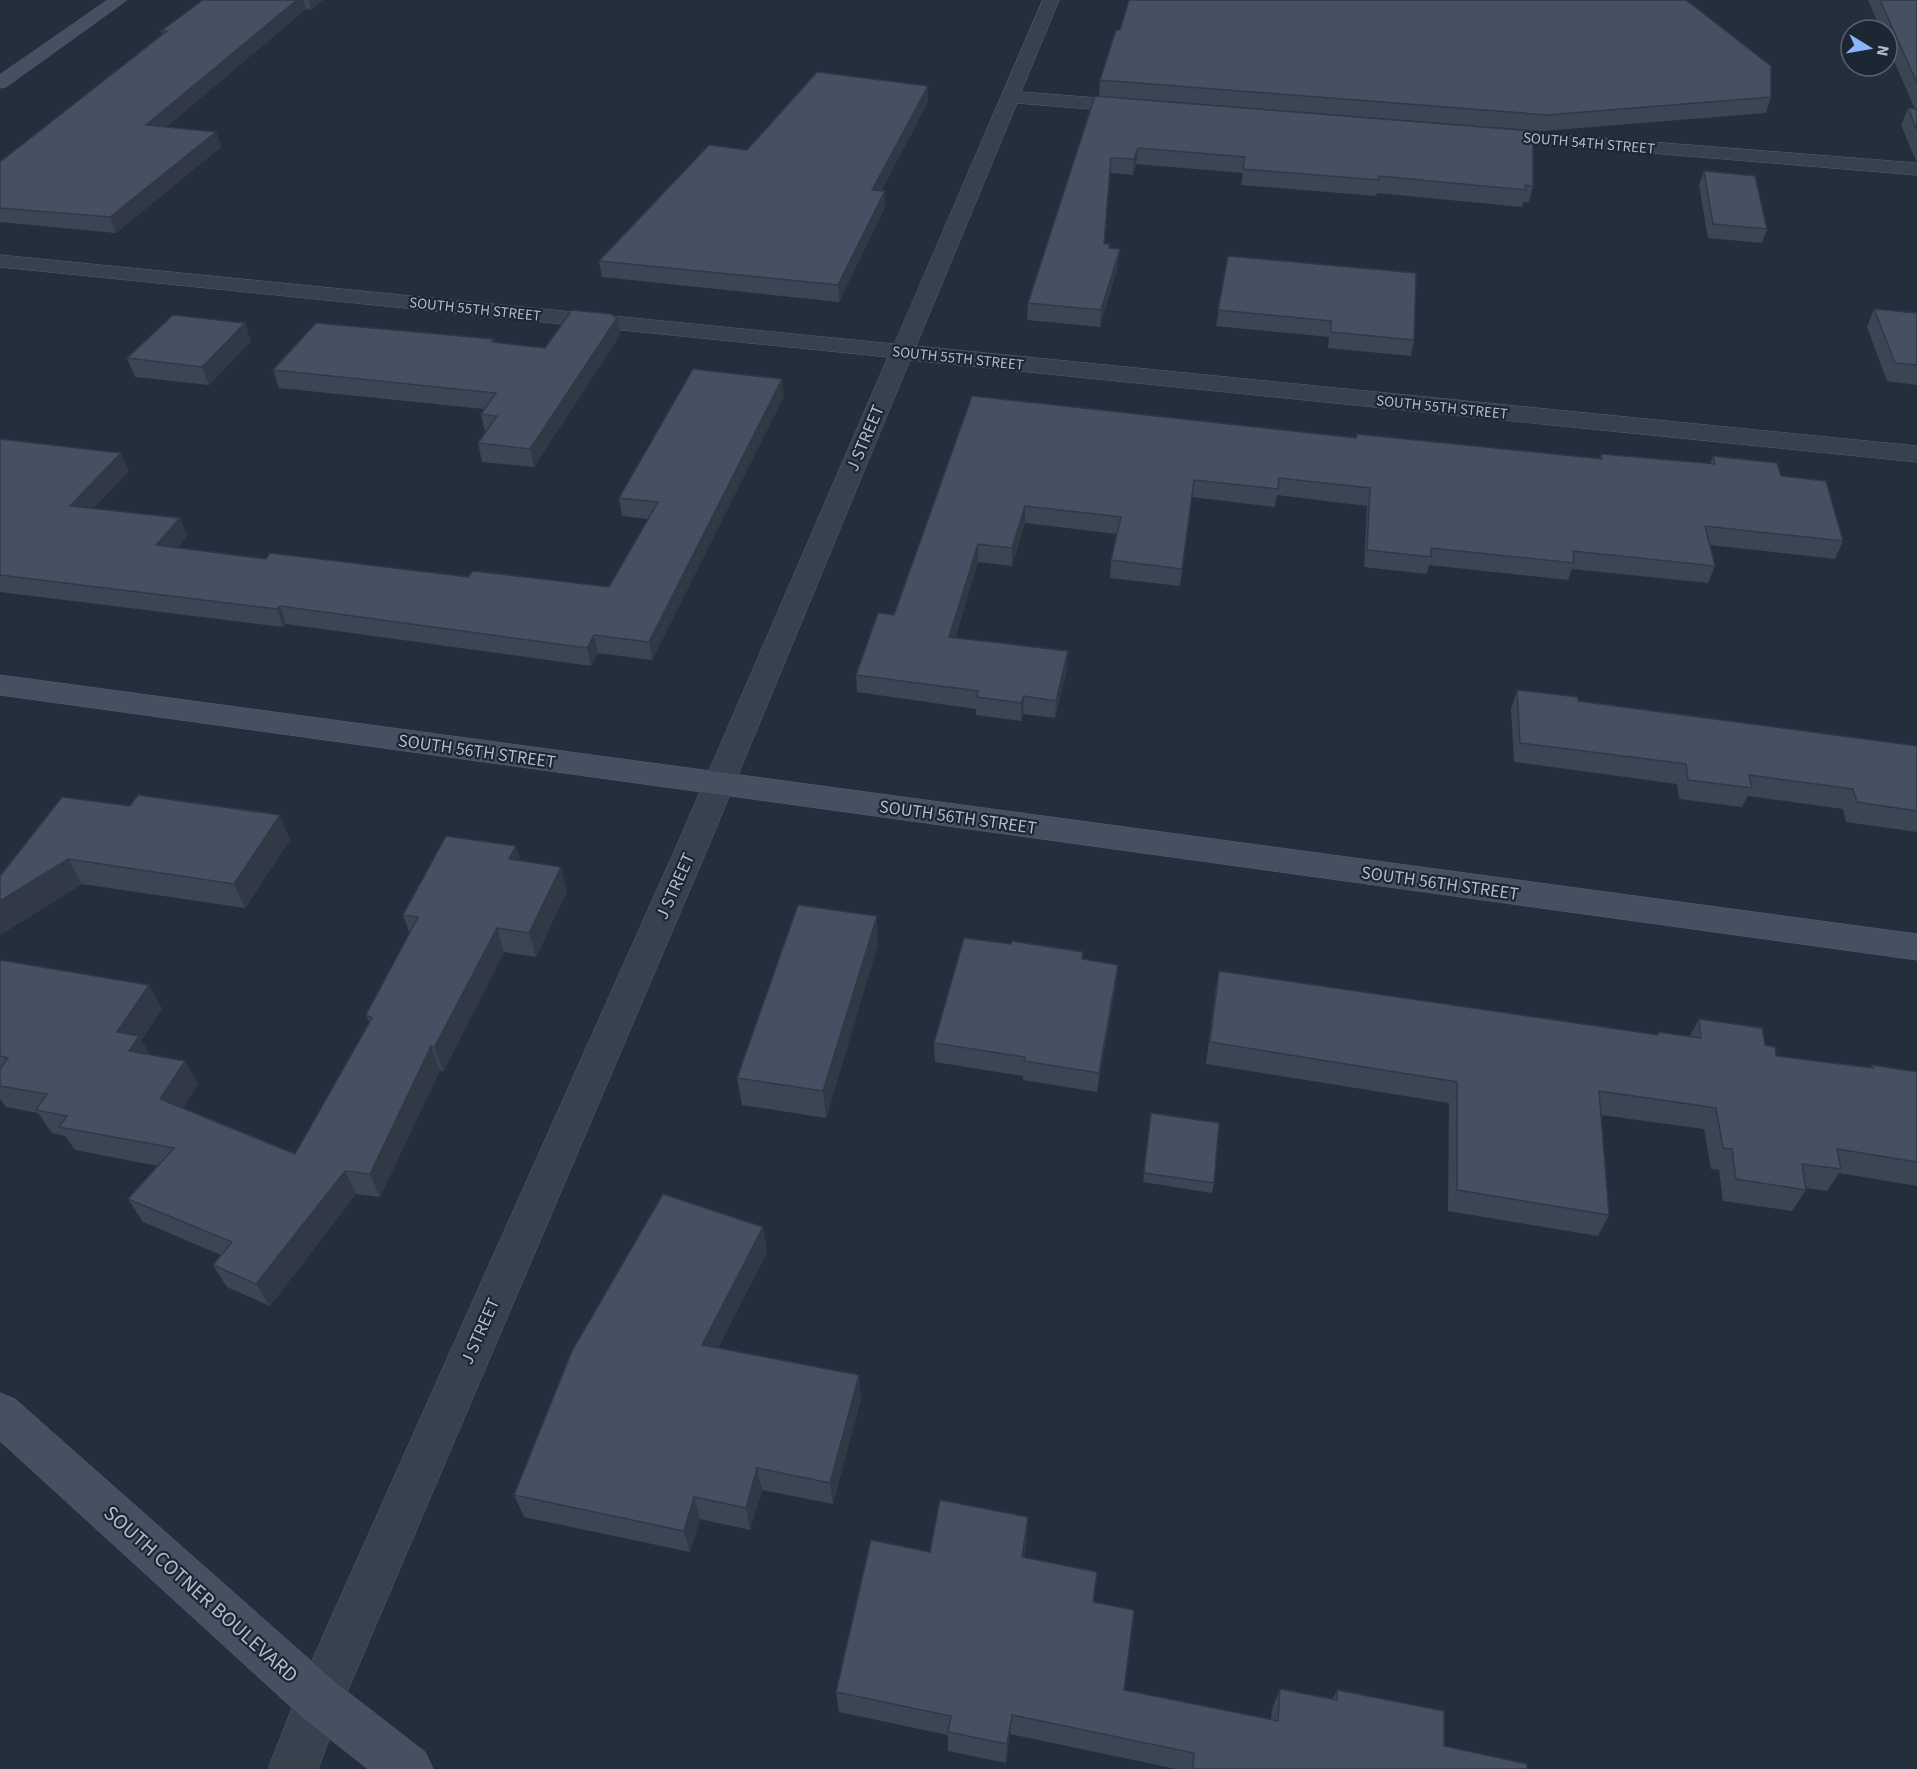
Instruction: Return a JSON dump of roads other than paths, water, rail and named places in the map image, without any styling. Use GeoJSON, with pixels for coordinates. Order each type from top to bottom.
{"type":"FeatureCollection","features":[{"type":"Feature","properties":{"kind":"main road"},"geometry":{"type":"LineString","coordinates":[[0,82],[119,0]]}},
{"type":"Feature","properties":{"kind":"main road","name":"SOUTH 56TH STREET"},"geometry":{"type":"LineString","coordinates":[[0,685],[1917,947]]}},
{"type":"Feature","properties":{"kind":"main road","name":"SOUTH COTNER BOULEVARD"},"geometry":{"type":"LineString","coordinates":[[0,1413],[319,1700],[408,1769]]}},
{"type":"Feature","properties":{"kind":"street","name":"J STREET"},"geometry":{"type":"LineString","coordinates":[[293,1769],[319,1700],[719,784],[1051,0]]}},
{"type":"Feature","properties":{"kind":"street"},"geometry":{"type":"LineString","coordinates":[[1010,97],[1153,108]]}},
{"type":"Feature","properties":{"kind":"street","name":"SOUTH 54TH STREET"},"geometry":{"type":"LineString","coordinates":[[1463,133],[1917,169]]}},
{"type":"Feature","properties":{"kind":"street","name":"SOUTH 55TH STREET"},"geometry":{"type":"LineString","coordinates":[[0,261],[1917,454]]}}]}
